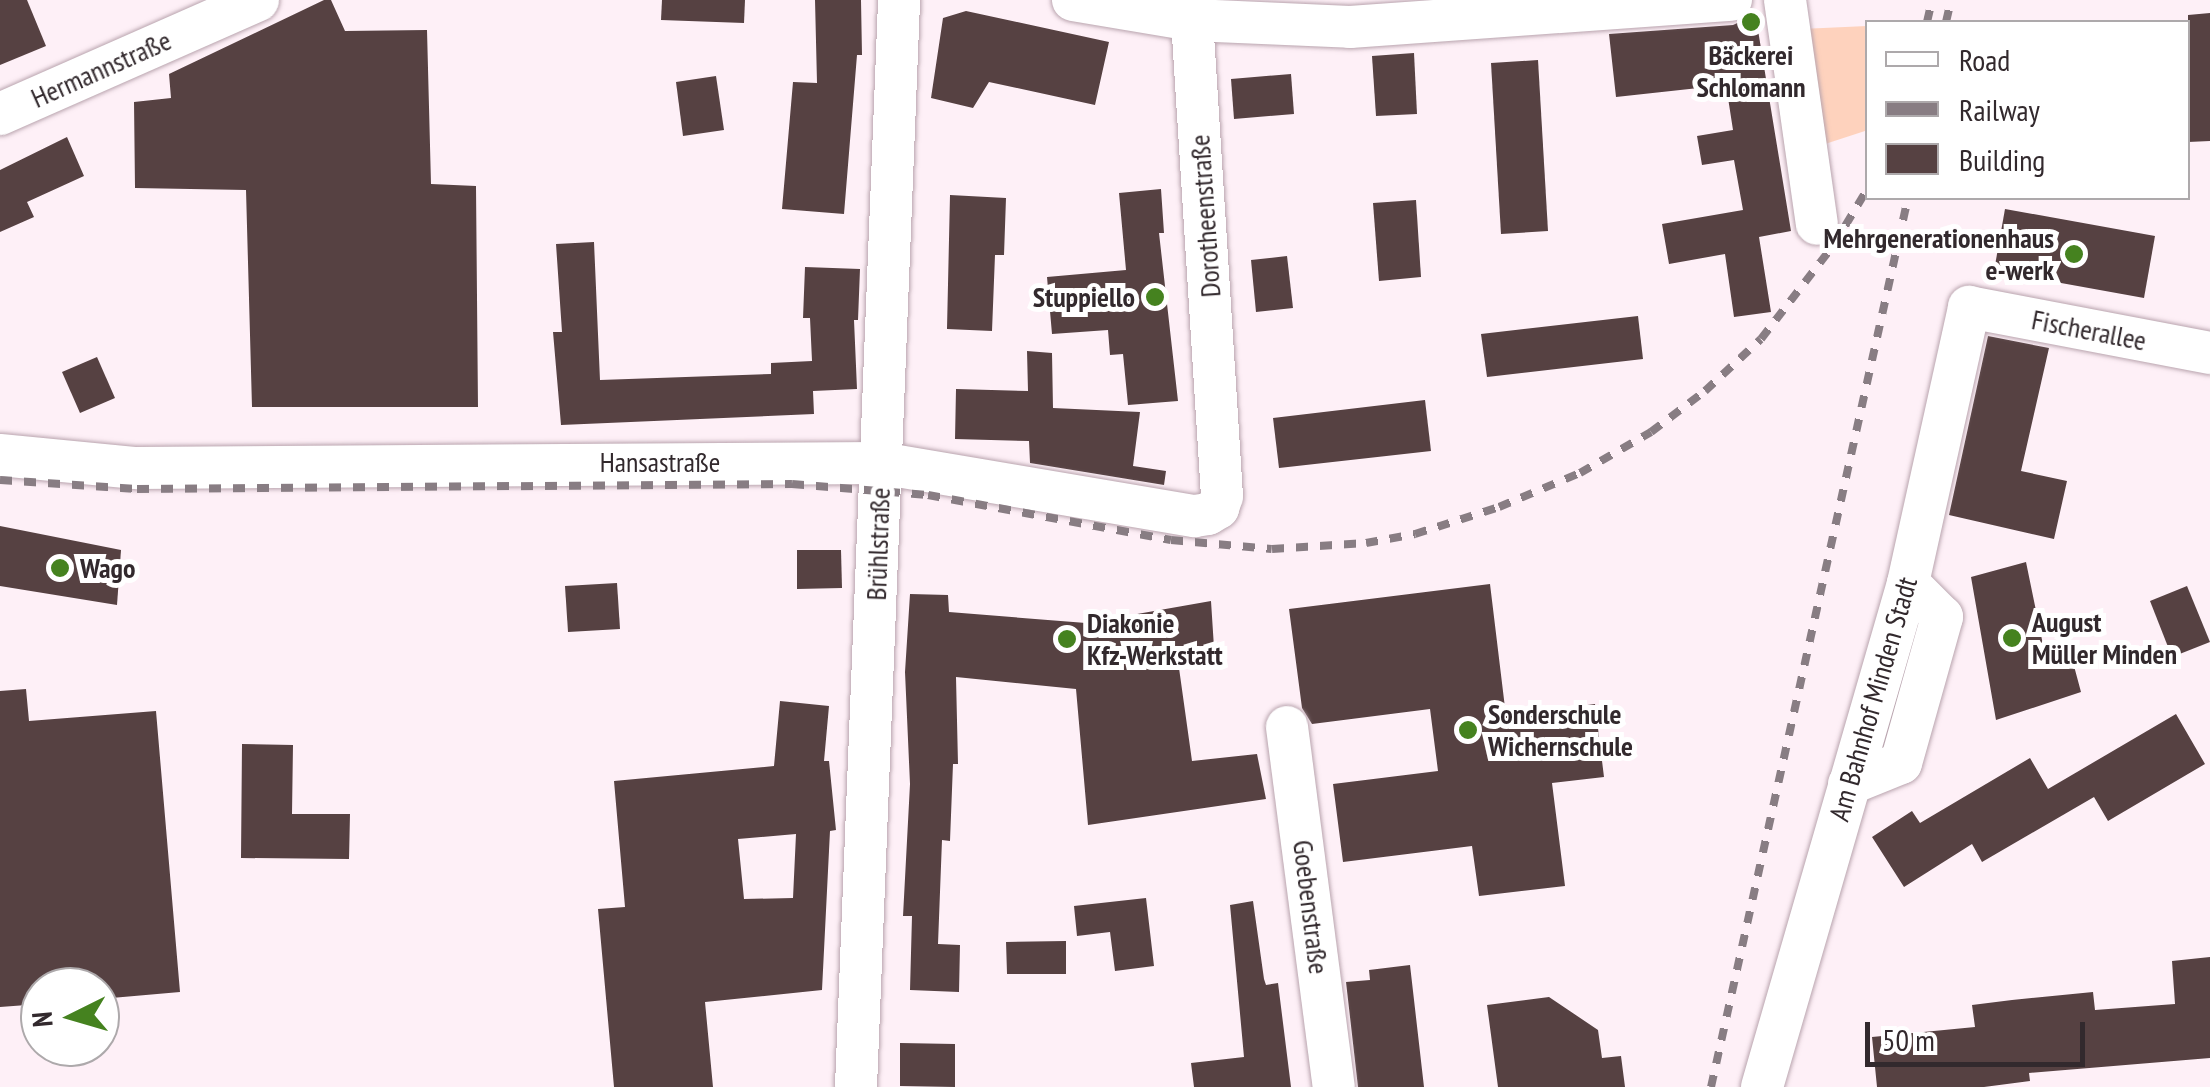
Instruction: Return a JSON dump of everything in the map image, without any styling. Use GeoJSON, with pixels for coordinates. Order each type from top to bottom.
{"type":"FeatureCollection","features":[{"type":"Feature","properties":{"kind":"street","name":"Hermannstraße"},"geometry":{"type":"LineString","coordinates":[[0,114],[258,0]]}},
{"type":"Feature","properties":{"kind":"street","name":"Brühlstraße"},"geometry":{"type":"LineString","coordinates":[[856,1087],[898,0]]}},
{"type":"Feature","properties":{"kind":"street"},"geometry":{"type":"LineString","coordinates":[[1073,0],[1192,20],[1350,27],[1731,0]]}},
{"type":"Feature","properties":{"kind":"street"},"geometry":{"type":"LineString","coordinates":[[1785,0],[1817,224]]}},
{"type":"Feature","properties":{"kind":"street","name":"Dorotheenstraße"},"geometry":{"type":"LineString","coordinates":[[1192,20],[1218,413]]}},
{"type":"Feature","properties":{"kind":"street","name":"Fischerallee"},"geometry":{"type":"LineString","coordinates":[[1969,307],[2210,352]]}},
{"type":"Feature","properties":{"kind":"street","name":"Am Bahnhof Minden Stadt"},"geometry":{"type":"LineString","coordinates":[[1762,1087],[1908,583],[1969,307]]}},
{"type":"Feature","properties":{"kind":"street","name":"Hansastraße"},"geometry":{"type":"LineString","coordinates":[[0,455],[136,468],[880,463],[1195,516],[1218,508],[1222,496],[1218,413]]}},
{"type":"Feature","properties":{"kind":"street","name":"Goebenstraße"},"geometry":{"type":"LineString","coordinates":[[1287,727],[1334,1087]]}},
{"type":"Feature","properties":{"kind":"shaded area"},"geometry":{"type":"Polygon","coordinates":[[[1865,26],[1865,131],[1822,145],[1801,29],[1865,26]]]}},
{"type":"Feature","properties":{"kind":"building"},"geometry":{"type":"Polygon","coordinates":[[[0,0],[27,0],[46,46],[0,65],[0,0]]]}},
{"type":"Feature","properties":{"kind":"building"},"geometry":{"type":"Polygon","coordinates":[[[331,0],[345,31],[427,30],[431,184],[476,186],[478,407],[252,407],[246,190],[135,188],[134,102],[171,98],[169,74],[331,0]]]}},
{"type":"Feature","properties":{"kind":"building"},"geometry":{"type":"Polygon","coordinates":[[[662,0],[745,0],[744,23],[661,20],[662,0]]]}},
{"type":"Feature","properties":{"kind":"building"},"geometry":{"type":"Polygon","coordinates":[[[815,0],[861,0],[862,55],[857,55],[844,214],[782,209],[793,82],[817,83],[815,0]]]}},
{"type":"Feature","properties":{"kind":"building"},"geometry":{"type":"Polygon","coordinates":[[[966,11],[1109,42],[1095,105],[989,82],[973,108],[931,98],[943,18],[966,11]]]}},
{"type":"Feature","properties":{"kind":"building"},"geometry":{"type":"Polygon","coordinates":[[[2210,13],[2210,141],[2190,142],[2188,15],[2210,13]]]}},
{"type":"Feature","properties":{"kind":"building"},"geometry":{"type":"Polygon","coordinates":[[[1750,17],[1757,24],[1791,231],[1759,237],[1771,312],[1734,317],[1725,254],[1669,264],[1662,224],[1743,210],[1734,160],[1702,165],[1697,136],[1733,130],[1726,85],[1616,97],[1609,34],[1733,25],[1750,17]]]}},
{"type":"Feature","properties":{"kind":"building"},"geometry":{"type":"Polygon","coordinates":[[[1414,53],[1417,114],[1376,116],[1372,56],[1414,53]]]}},
{"type":"Feature","properties":{"kind":"building"},"geometry":{"type":"Polygon","coordinates":[[[1538,60],[1548,231],[1501,234],[1491,63],[1538,60]]]}},
{"type":"Feature","properties":{"kind":"building"},"geometry":{"type":"Polygon","coordinates":[[[1291,74],[1294,114],[1234,119],[1231,79],[1291,74]]]}},
{"type":"Feature","properties":{"kind":"building"},"geometry":{"type":"Polygon","coordinates":[[[716,76],[724,130],[683,136],[676,82],[716,76]]]}},
{"type":"Feature","properties":{"kind":"building"},"geometry":{"type":"Polygon","coordinates":[[[67,137],[84,176],[27,202],[34,217],[0,232],[0,170],[67,137]]]}},
{"type":"Feature","properties":{"kind":"building"},"geometry":{"type":"Polygon","coordinates":[[[1161,189],[1164,233],[1159,233],[1178,401],[1128,405],[1123,354],[1110,355],[1108,330],[1052,334],[1047,277],[1126,270],[1119,193],[1161,189]]]}},
{"type":"Feature","properties":{"kind":"building"},"geometry":{"type":"Polygon","coordinates":[[[950,195],[1006,198],[1004,255],[995,255],[992,331],[947,329],[950,195]]]}},
{"type":"Feature","properties":{"kind":"building"},"geometry":{"type":"Polygon","coordinates":[[[1416,200],[1421,277],[1379,281],[1373,203],[1416,200]]]}},
{"type":"Feature","properties":{"kind":"building","name":"Mehrgenerationenhaus e-werk"},"geometry":{"type":"Polygon","coordinates":[[[2005,209],[2155,236],[2144,298],[1994,271],[2005,209]]]}},
{"type":"Feature","properties":{"kind":"building"},"geometry":{"type":"Polygon","coordinates":[[[594,242],[600,380],[771,374],[771,363],[812,361],[810,318],[803,318],[805,267],[860,269],[858,320],[854,320],[857,389],[813,391],[814,414],[561,425],[553,332],[562,332],[556,244],[594,242]]]}},
{"type":"Feature","properties":{"kind":"building"},"geometry":{"type":"Polygon","coordinates":[[[1287,256],[1293,308],[1256,312],[1251,260],[1287,256]]]}},
{"type":"Feature","properties":{"kind":"building"},"geometry":{"type":"Polygon","coordinates":[[[1638,316],[1643,359],[1487,377],[1481,334],[1638,316]]]}},
{"type":"Feature","properties":{"kind":"building"},"geometry":{"type":"Polygon","coordinates":[[[1988,336],[2049,348],[2021,471],[2067,481],[2054,539],[1949,515],[1988,336]]]}},
{"type":"Feature","properties":{"kind":"building"},"geometry":{"type":"Polygon","coordinates":[[[1027,351],[1052,353],[1053,408],[1140,412],[1133,466],[1166,471],[1164,485],[1030,463],[1029,441],[955,439],[956,389],[1028,391],[1027,351]]]}},
{"type":"Feature","properties":{"kind":"building"},"geometry":{"type":"Polygon","coordinates":[[[97,357],[115,398],[80,413],[62,372],[97,357]]]}},
{"type":"Feature","properties":{"kind":"building"},"geometry":{"type":"Polygon","coordinates":[[[1425,400],[1431,451],[1279,468],[1273,418],[1425,400]]]}},
{"type":"Feature","properties":{"kind":"building","name":"Wago"},"geometry":{"type":"Polygon","coordinates":[[[0,526],[121,550],[117,605],[0,586],[0,526]]]}},
{"type":"Feature","properties":{"kind":"building"},"geometry":{"type":"Polygon","coordinates":[[[797,550],[841,550],[842,588],[797,589],[797,550]]]}},
{"type":"Feature","properties":{"kind":"building"},"geometry":{"type":"Polygon","coordinates":[[[2026,562],[2048,669],[2074,666],[2081,692],[1996,720],[1971,577],[2026,562]]]}},
{"type":"Feature","properties":{"kind":"building"},"geometry":{"type":"Polygon","coordinates":[[[617,583],[620,629],[568,632],[565,586],[617,583]]]}},
{"type":"Feature","properties":{"kind":"building"},"geometry":{"type":"Polygon","coordinates":[[[1490,584],[1506,716],[1595,704],[1604,777],[1552,783],[1565,886],[1479,896],[1472,846],[1343,862],[1333,784],[1438,771],[1430,709],[1312,724],[1302,708],[1289,609],[1490,584]]]}},
{"type":"Feature","properties":{"kind":"building"},"geometry":{"type":"Polygon","coordinates":[[[2187,586],[2210,642],[2172,657],[2150,601],[2187,586]]]}},
{"type":"Feature","properties":{"kind":"building"},"geometry":{"type":"Polygon","coordinates":[[[910,594],[948,595],[949,612],[1086,623],[1211,601],[1215,663],[1179,668],[1192,761],[1257,754],[1266,799],[1088,825],[1076,689],[956,677],[958,764],[953,764],[950,841],[942,840],[938,944],[960,945],[959,992],[910,990],[912,916],[903,916],[910,784],[905,672],[910,594]]]}},
{"type":"Feature","properties":{"kind":"building"},"geometry":{"type":"Polygon","coordinates":[[[26,689],[29,721],[156,711],[180,992],[120,997],[120,967],[20,967],[20,1006],[0,1007],[0,691],[26,689]]]}},
{"type":"Feature","properties":{"kind":"building"},"geometry":{"type":"Polygon","coordinates":[[[780,701],[829,706],[824,761],[829,761],[836,830],[830,831],[822,990],[705,1002],[713,1087],[614,1087],[598,909],[625,907],[614,781],[774,766],[780,701]],[[796,834],[738,839],[744,899],[793,898],[796,834]]]}},
{"type":"Feature","properties":{"kind":"building"},"geometry":{"type":"Polygon","coordinates":[[[2176,714],[2205,764],[2108,821],[2094,797],[1982,862],[1972,844],[1904,887],[1872,837],[1912,811],[1920,823],[2030,758],[2048,789],[2176,714]]]}},
{"type":"Feature","properties":{"kind":"building"},"geometry":{"type":"Polygon","coordinates":[[[242,744],[293,745],[292,814],[350,814],[349,859],[241,858],[242,744]]]}},
{"type":"Feature","properties":{"kind":"building"},"geometry":{"type":"Polygon","coordinates":[[[1146,898],[1154,966],[1115,971],[1110,932],[1077,936],[1074,906],[1146,898]]]}},
{"type":"Feature","properties":{"kind":"building"},"geometry":{"type":"Polygon","coordinates":[[[1253,901],[1264,979],[1266,985],[1278,983],[1291,1087],[1194,1087],[1191,1063],[1244,1057],[1230,905],[1253,901]]]}},
{"type":"Feature","properties":{"kind":"building"},"geometry":{"type":"Polygon","coordinates":[[[1066,941],[1066,974],[1007,974],[1006,942],[1066,941]]]}},
{"type":"Feature","properties":{"kind":"building"},"geometry":{"type":"Polygon","coordinates":[[[2210,957],[2210,1058],[2029,1073],[2030,1081],[1984,1087],[1877,1087],[1872,1037],[1975,1027],[1972,1005],[2012,1000],[2093,992],[2095,1010],[2175,1004],[2172,961],[2210,957]]]}},
{"type":"Feature","properties":{"kind":"building"},"geometry":{"type":"Polygon","coordinates":[[[1410,965],[1424,1087],[1358,1087],[1346,982],[1370,980],[1369,970],[1410,965]]]}},
{"type":"Feature","properties":{"kind":"building"},"geometry":{"type":"Polygon","coordinates":[[[1549,997],[1598,1030],[1602,1058],[1621,1056],[1625,1087],[1498,1087],[1487,1005],[1549,997]]]}},
{"type":"Feature","properties":{"kind":"building"},"geometry":{"type":"Polygon","coordinates":[[[900,1043],[955,1044],[955,1087],[900,1086],[900,1043]]]}},
{"type":"Feature","properties":{"kind":"railway"},"geometry":{"type":"LineString","coordinates":[[1927,20],[1932,0]]}},
{"type":"Feature","properties":{"kind":"railway"},"geometry":{"type":"LineString","coordinates":[[1946,20],[1951,0]]}},
{"type":"Feature","properties":{"kind":"railway"},"geometry":{"type":"LineString","coordinates":[[0,480],[137,489],[792,484],[928,495],[1171,540],[1272,549],[1366,543],[1415,534],[1499,507],[1580,473],[1651,432],[1705,391],[1761,339],[1833,246],[1865,193]]}},
{"type":"Feature","properties":{"kind":"railway"},"geometry":{"type":"LineString","coordinates":[[1711,1087],[1908,200]]}},
{"type":"Feature","properties":{"kind":"place","name":"Bäckerei Schlomann"},"geometry":{"type":"Point","coordinates":[1751,22]}},
{"type":"Feature","properties":{"kind":"place","name":"Mehrgenerationenhaus e-werk"},"geometry":{"type":"Point","coordinates":[2074,254]}},
{"type":"Feature","properties":{"kind":"place","name":"Stuppiello"},"geometry":{"type":"Point","coordinates":[1155,297]}},
{"type":"Feature","properties":{"kind":"place","name":"Wago"},"geometry":{"type":"Point","coordinates":[60,568]}},
{"type":"Feature","properties":{"kind":"place","name":"August Müller Minden"},"geometry":{"type":"Point","coordinates":[2012,638]}},
{"type":"Feature","properties":{"kind":"place","name":"Diakonie Kfz-Werkstatt"},"geometry":{"type":"Point","coordinates":[1067,639]}},
{"type":"Feature","properties":{"kind":"place","name":"Sonderschule Wichernschule"},"geometry":{"type":"Point","coordinates":[1468,730]}}]}
